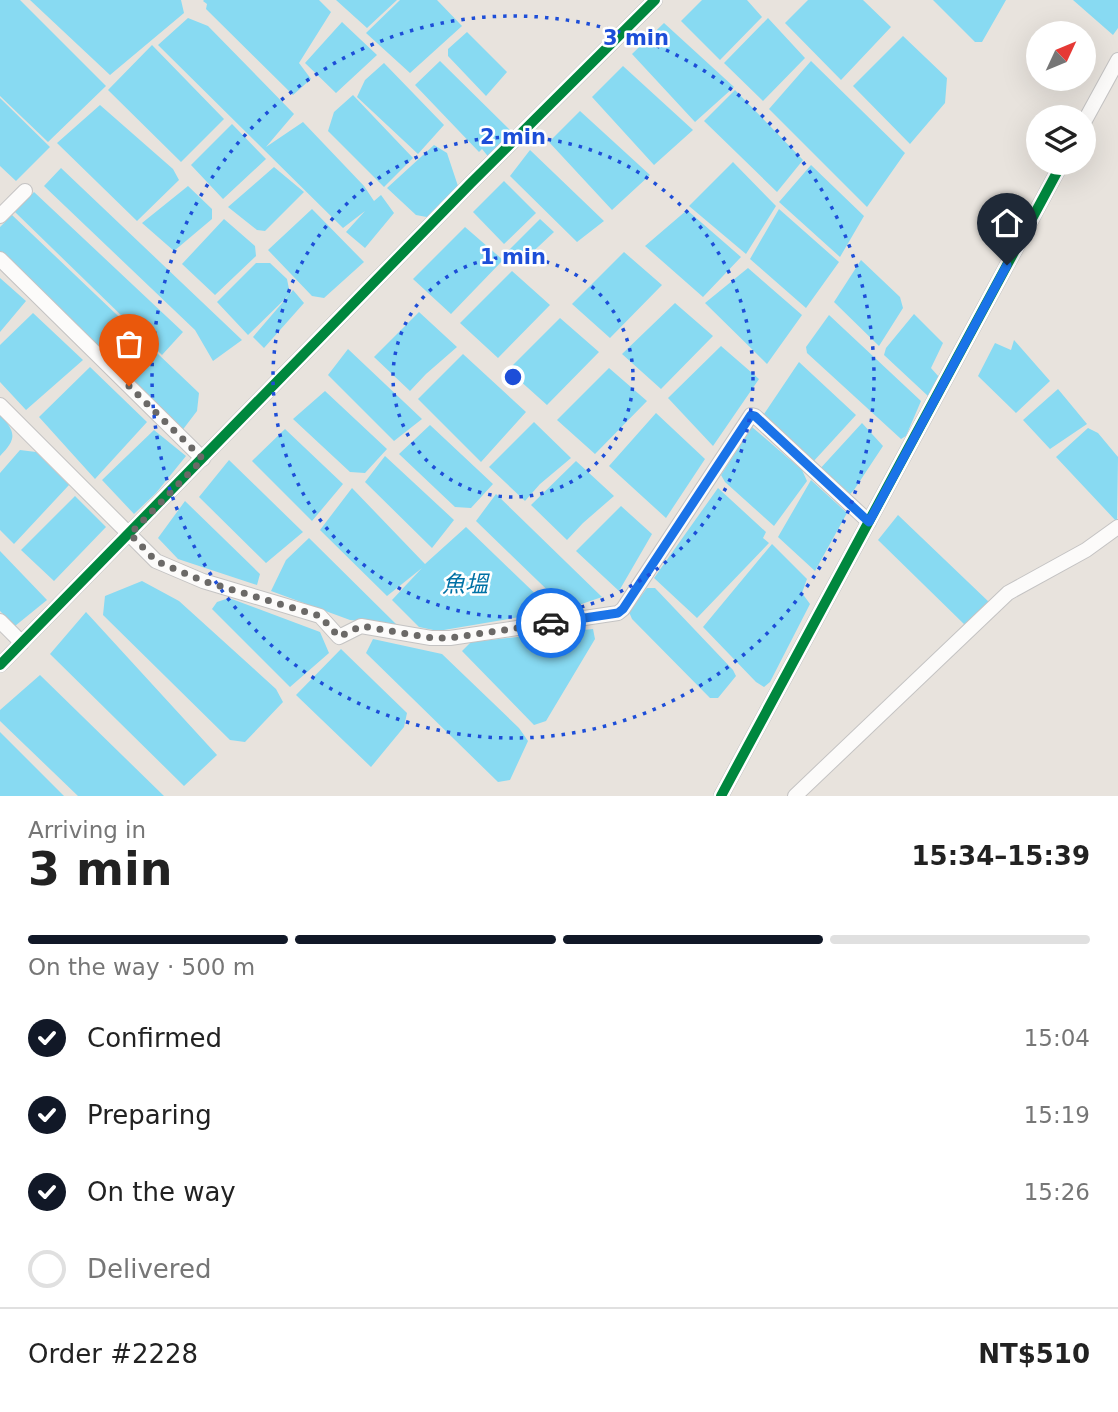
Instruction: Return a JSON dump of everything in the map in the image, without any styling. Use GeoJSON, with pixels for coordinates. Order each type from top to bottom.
{"type":"FeatureCollection","features":[{"type":"Feature","properties":{"kind":"street"},"geometry":{"type":"LineString","coordinates":[[0,665],[471,183],[655,0]]}},
{"type":"Feature","properties":{"kind":"street"},"geometry":{"type":"LineString","coordinates":[[1093,105],[1118,60]]}},
{"type":"Feature","properties":{"kind":"street"},"geometry":{"type":"LineString","coordinates":[[721,796],[1056,175]]}},
{"type":"Feature","properties":{"kind":"street"},"geometry":{"type":"LineString","coordinates":[[0,216],[25,191]]}},
{"type":"Feature","properties":{"kind":"street"},"geometry":{"type":"LineString","coordinates":[[0,260],[203,459]]}},
{"type":"Feature","properties":{"kind":"street"},"geometry":{"type":"LineString","coordinates":[[0,405],[156,561],[203,581],[320,616],[339,637],[361,626],[432,638],[450,638],[618,613],[751,415],[869,522]]}},
{"type":"Feature","properties":{"kind":"street"},"geometry":{"type":"LineString","coordinates":[[795,796],[1008,593],[1086,550],[1118,527]]}},
{"type":"Feature","properties":{"kind":"street"},"geometry":{"type":"LineString","coordinates":[[0,621],[22,643]]}},
{"type":"Feature","properties":{"kind":"water"},"geometry":{"type":"Polygon","coordinates":[[[0,0],[20,0],[106,86],[48,142],[0,96],[0,0]]]}},
{"type":"Feature","properties":{"kind":"water"},"geometry":{"type":"Polygon","coordinates":[[[30,0],[181,0],[184,13],[110,75],[30,0]]]}},
{"type":"Feature","properties":{"kind":"water"},"geometry":{"type":"Polygon","coordinates":[[[204,0],[319,0],[331,12],[299,63],[311,79],[293,95],[206,9],[204,0]]]}},
{"type":"Feature","properties":{"kind":"water"},"geometry":{"type":"Polygon","coordinates":[[[336,0],[397,0],[367,28],[336,0]]]}},
{"type":"Feature","properties":{"kind":"water"},"geometry":{"type":"Polygon","coordinates":[[[400,0],[437,0],[462,26],[410,73],[366,33],[400,0]]]}},
{"type":"Feature","properties":{"kind":"water"},"geometry":{"type":"Polygon","coordinates":[[[702,0],[747,0],[762,17],[720,60],[681,21],[702,0]]]}},
{"type":"Feature","properties":{"kind":"water"},"geometry":{"type":"Polygon","coordinates":[[[808,0],[863,0],[891,27],[841,80],[785,23],[808,0]]]}},
{"type":"Feature","properties":{"kind":"water"},"geometry":{"type":"Polygon","coordinates":[[[933,0],[1006,0],[982,42],[975,42],[933,0]]]}},
{"type":"Feature","properties":{"kind":"water"},"geometry":{"type":"Polygon","coordinates":[[[1073,0],[1118,0],[1118,28],[1113,35],[1073,0]]]}},
{"type":"Feature","properties":{"kind":"water"},"geometry":{"type":"Polygon","coordinates":[[[188,18],[208,26],[294,114],[266,147],[303,122],[364,186],[374,201],[381,195],[394,213],[365,248],[346,232],[365,211],[343,228],[158,45],[188,18]]]}},
{"type":"Feature","properties":{"kind":"water"},"geometry":{"type":"Polygon","coordinates":[[[768,18],[805,58],[763,101],[724,63],[768,18]]]}},
{"type":"Feature","properties":{"kind":"water"},"geometry":{"type":"Polygon","coordinates":[[[342,22],[377,55],[336,93],[305,63],[342,22]]]}},
{"type":"Feature","properties":{"kind":"water"},"geometry":{"type":"Polygon","coordinates":[[[664,23],[734,87],[695,122],[632,54],[664,23]]]}},
{"type":"Feature","properties":{"kind":"water"},"geometry":{"type":"Polygon","coordinates":[[[467,32],[507,72],[486,96],[448,56],[448,49],[467,32]]]}},
{"type":"Feature","properties":{"kind":"water"},"geometry":{"type":"Polygon","coordinates":[[[903,36],[947,78],[945,103],[910,144],[853,86],[903,36]]]}},
{"type":"Feature","properties":{"kind":"water"},"geometry":{"type":"Polygon","coordinates":[[[152,45],[224,119],[181,162],[108,90],[152,45]]]}},
{"type":"Feature","properties":{"kind":"water"},"geometry":{"type":"Polygon","coordinates":[[[440,61],[515,135],[491,160],[482,149],[479,152],[415,85],[440,61]]]}},
{"type":"Feature","properties":{"kind":"water"},"geometry":{"type":"Polygon","coordinates":[[[811,61],[905,153],[867,207],[769,109],[811,61]]]}},
{"type":"Feature","properties":{"kind":"water"},"geometry":{"type":"Polygon","coordinates":[[[384,63],[444,125],[418,154],[357,97],[365,80],[384,63]]]}},
{"type":"Feature","properties":{"kind":"water"},"geometry":{"type":"Polygon","coordinates":[[[623,66],[693,130],[654,165],[592,97],[623,66]]]}},
{"type":"Feature","properties":{"kind":"water"},"geometry":{"type":"Polygon","coordinates":[[[735,90],[803,160],[777,192],[704,121],[735,90]]]}},
{"type":"Feature","properties":{"kind":"water"},"geometry":{"type":"Polygon","coordinates":[[[353,95],[413,158],[384,187],[328,131],[334,112],[353,95]]]}},
{"type":"Feature","properties":{"kind":"water"},"geometry":{"type":"Polygon","coordinates":[[[0,98],[50,147],[16,181],[0,166],[0,98]]]}},
{"type":"Feature","properties":{"kind":"water"},"geometry":{"type":"Polygon","coordinates":[[[100,105],[173,169],[179,180],[137,221],[57,143],[100,105]]]}},
{"type":"Feature","properties":{"kind":"water"},"geometry":{"type":"Polygon","coordinates":[[[580,111],[650,175],[612,210],[549,142],[580,111]]]}},
{"type":"Feature","properties":{"kind":"water"},"geometry":{"type":"Polygon","coordinates":[[[232,124],[266,159],[223,199],[191,165],[232,124]]]}},
{"type":"Feature","properties":{"kind":"water"},"geometry":{"type":"Polygon","coordinates":[[[434,145],[447,153],[459,189],[432,218],[416,215],[387,188],[434,145]]]}},
{"type":"Feature","properties":{"kind":"water"},"geometry":{"type":"Polygon","coordinates":[[[530,150],[604,221],[577,242],[510,176],[530,150]]]}},
{"type":"Feature","properties":{"kind":"water"},"geometry":{"type":"Polygon","coordinates":[[[733,162],[776,206],[746,254],[689,206],[733,162]]]}},
{"type":"Feature","properties":{"kind":"water"},"geometry":{"type":"Polygon","coordinates":[[[811,165],[864,216],[840,257],[779,202],[811,165]]]}},
{"type":"Feature","properties":{"kind":"water"},"geometry":{"type":"Polygon","coordinates":[[[274,167],[304,192],[265,231],[257,230],[228,207],[274,167]]]}},
{"type":"Feature","properties":{"kind":"water"},"geometry":{"type":"Polygon","coordinates":[[[61,168],[242,340],[213,361],[195,330],[44,186],[61,168]]]}},
{"type":"Feature","properties":{"kind":"water"},"geometry":{"type":"Polygon","coordinates":[[[504,181],[536,213],[504,244],[473,212],[504,181]]]}},
{"type":"Feature","properties":{"kind":"water"},"geometry":{"type":"Polygon","coordinates":[[[188,186],[212,209],[212,219],[174,251],[142,223],[188,186]]]}},
{"type":"Feature","properties":{"kind":"water"},"geometry":{"type":"Polygon","coordinates":[[[34,192],[183,332],[162,355],[15,212],[34,192]]]}},
{"type":"Feature","properties":{"kind":"water"},"geometry":{"type":"Polygon","coordinates":[[[312,209],[364,262],[324,298],[312,296],[268,250],[312,209]]]}},
{"type":"Feature","properties":{"kind":"water"},"geometry":{"type":"Polygon","coordinates":[[[779,209],[839,262],[806,308],[750,259],[779,209]]]}},
{"type":"Feature","properties":{"kind":"water"},"geometry":{"type":"Polygon","coordinates":[[[687,210],[741,257],[703,297],[645,246],[687,210]]]}},
{"type":"Feature","properties":{"kind":"water"},"geometry":{"type":"Polygon","coordinates":[[[12,215],[199,393],[197,411],[181,432],[0,254],[0,227],[12,215]]]}},
{"type":"Feature","properties":{"kind":"water"},"geometry":{"type":"Polygon","coordinates":[[[224,219],[255,246],[256,256],[215,295],[182,264],[224,219]]]}},
{"type":"Feature","properties":{"kind":"water"},"geometry":{"type":"Polygon","coordinates":[[[540,219],[554,232],[523,261],[509,250],[540,219]]]}},
{"type":"Feature","properties":{"kind":"water"},"geometry":{"type":"Polygon","coordinates":[[[465,227],[503,260],[451,314],[413,279],[465,227]]]}},
{"type":"Feature","properties":{"kind":"water"},"geometry":{"type":"Polygon","coordinates":[[[624,252],[662,285],[610,338],[572,304],[624,252]]]}},
{"type":"Feature","properties":{"kind":"water"},"geometry":{"type":"Polygon","coordinates":[[[861,260],[900,297],[903,308],[879,346],[834,302],[861,260]]]}},
{"type":"Feature","properties":{"kind":"water"},"geometry":{"type":"Polygon","coordinates":[[[256,263],[270,263],[287,279],[290,294],[293,290],[304,303],[264,348],[253,337],[289,295],[248,335],[217,302],[256,263]]]}},
{"type":"Feature","properties":{"kind":"water"},"geometry":{"type":"Polygon","coordinates":[[[748,268],[802,315],[767,364],[705,303],[748,268]]]}},
{"type":"Feature","properties":{"kind":"water"},"geometry":{"type":"Polygon","coordinates":[[[512,271],[550,305],[498,358],[460,323],[512,271]]]}},
{"type":"Feature","properties":{"kind":"water"},"geometry":{"type":"Polygon","coordinates":[[[0,278],[26,301],[0,332],[0,278]]]}},
{"type":"Feature","properties":{"kind":"water"},"geometry":{"type":"Polygon","coordinates":[[[675,303],[713,336],[661,389],[622,354],[675,303]]]}},
{"type":"Feature","properties":{"kind":"water"},"geometry":{"type":"Polygon","coordinates":[[[419,312],[457,347],[410,391],[374,357],[419,312]]]}},
{"type":"Feature","properties":{"kind":"water"},"geometry":{"type":"Polygon","coordinates":[[[33,313],[83,360],[26,410],[0,382],[0,345],[33,313]]]}},
{"type":"Feature","properties":{"kind":"water"},"geometry":{"type":"Polygon","coordinates":[[[914,314],[943,343],[931,368],[939,377],[935,393],[928,396],[884,355],[886,348],[914,314]]]}},
{"type":"Feature","properties":{"kind":"water"},"geometry":{"type":"Polygon","coordinates":[[[829,315],[921,401],[906,436],[901,439],[807,353],[806,347],[829,315]]]}},
{"type":"Feature","properties":{"kind":"water"},"geometry":{"type":"Polygon","coordinates":[[[560,318],[599,352],[547,405],[508,370],[560,318]]]}},
{"type":"Feature","properties":{"kind":"water"},"geometry":{"type":"Polygon","coordinates":[[[1014,340],[1050,381],[1016,413],[978,376],[995,343],[1011,350],[1014,340]]]}},
{"type":"Feature","properties":{"kind":"water"},"geometry":{"type":"Polygon","coordinates":[[[721,346],[759,379],[713,446],[668,398],[721,346]]]}},
{"type":"Feature","properties":{"kind":"water"},"geometry":{"type":"Polygon","coordinates":[[[348,349],[422,419],[394,441],[328,375],[348,349]]]}},
{"type":"Feature","properties":{"kind":"water"},"geometry":{"type":"Polygon","coordinates":[[[463,354],[526,412],[481,462],[418,399],[463,354]]]}},
{"type":"Feature","properties":{"kind":"water"},"geometry":{"type":"Polygon","coordinates":[[[799,362],[856,415],[812,463],[762,417],[799,362]]]}},
{"type":"Feature","properties":{"kind":"water"},"geometry":{"type":"Polygon","coordinates":[[[90,367],[147,422],[95,479],[39,417],[90,367]]]}},
{"type":"Feature","properties":{"kind":"water"},"geometry":{"type":"Polygon","coordinates":[[[609,368],[647,401],[595,454],[557,420],[609,368]]]}},
{"type":"Feature","properties":{"kind":"water"},"geometry":{"type":"Polygon","coordinates":[[[1058,389],[1087,424],[1050,449],[1023,420],[1058,389]]]}},
{"type":"Feature","properties":{"kind":"water"},"geometry":{"type":"Polygon","coordinates":[[[325,391],[387,449],[365,473],[350,472],[293,419],[325,391]]]}},
{"type":"Feature","properties":{"kind":"water"},"geometry":{"type":"Polygon","coordinates":[[[656,413],[705,459],[666,518],[609,466],[656,413]]]}},
{"type":"Feature","properties":{"kind":"water"},"geometry":{"type":"Polygon","coordinates":[[[0,414],[11,430],[12,440],[0,456],[0,414]]]}},
{"type":"Feature","properties":{"kind":"water"},"geometry":{"type":"Polygon","coordinates":[[[534,422],[571,458],[540,484],[525,501],[489,467],[534,422]]]}},
{"type":"Feature","properties":{"kind":"water"},"geometry":{"type":"Polygon","coordinates":[[[862,423],[883,446],[846,498],[818,471],[862,423]]]}},
{"type":"Feature","properties":{"kind":"water","name":"魚塭"},"geometry":{"type":"Polygon","coordinates":[[[430,425],[493,484],[471,508],[455,507],[399,454],[430,425]]]}},
{"type":"Feature","properties":{"kind":"water"},"geometry":{"type":"Polygon","coordinates":[[[752,427],[802,470],[807,481],[774,526],[725,482],[721,475],[752,427]]]}},
{"type":"Feature","properties":{"kind":"water"},"geometry":{"type":"Polygon","coordinates":[[[1088,428],[1098,433],[1118,457],[1117,522],[1056,457],[1088,428]]]}},
{"type":"Feature","properties":{"kind":"water"},"geometry":{"type":"Polygon","coordinates":[[[285,429],[343,484],[312,521],[252,461],[285,429]]]}},
{"type":"Feature","properties":{"kind":"water"},"geometry":{"type":"Polygon","coordinates":[[[154,430],[186,456],[156,493],[134,514],[102,480],[154,430]]]}},
{"type":"Feature","properties":{"kind":"water"},"geometry":{"type":"Polygon","coordinates":[[[20,450],[36,452],[69,485],[14,544],[0,530],[0,473],[20,450]]]}},
{"type":"Feature","properties":{"kind":"water","name":"魚塭"},"geometry":{"type":"Polygon","coordinates":[[[385,456],[454,520],[432,548],[365,482],[385,456]]]}},
{"type":"Feature","properties":{"kind":"water"},"geometry":{"type":"Polygon","coordinates":[[[229,460],[303,532],[266,563],[199,497],[229,460]]]}},
{"type":"Feature","properties":{"kind":"water"},"geometry":{"type":"Polygon","coordinates":[[[576,461],[614,496],[567,540],[531,505],[576,461]]]}},
{"type":"Feature","properties":{"kind":"water"},"geometry":{"type":"Polygon","coordinates":[[[811,480],[847,513],[815,571],[778,537],[811,480]]]}},
{"type":"Feature","properties":{"kind":"water","name":"魚塭"},"geometry":{"type":"Polygon","coordinates":[[[352,488],[425,564],[466,527],[548,606],[543,613],[438,631],[419,627],[392,600],[422,568],[387,596],[320,530],[352,488]]]}},
{"type":"Feature","properties":{"kind":"water"},"geometry":{"type":"Polygon","coordinates":[[[718,488],[766,532],[763,538],[769,543],[697,618],[654,578],[718,488]]]}},
{"type":"Feature","properties":{"kind":"water","name":"魚塭"},"geometry":{"type":"Polygon","coordinates":[[[496,494],[602,597],[567,609],[476,521],[496,494]]]}},
{"type":"Feature","properties":{"kind":"water"},"geometry":{"type":"Polygon","coordinates":[[[75,496],[106,527],[54,581],[21,550],[75,496]]]}},
{"type":"Feature","properties":{"kind":"water"},"geometry":{"type":"Polygon","coordinates":[[[185,501],[260,574],[257,585],[178,559],[158,538],[185,501]]]}},
{"type":"Feature","properties":{"kind":"water"},"geometry":{"type":"Polygon","coordinates":[[[621,506],[652,534],[619,591],[576,551],[621,506]]]}},
{"type":"Feature","properties":{"kind":"water"},"geometry":{"type":"Polygon","coordinates":[[[898,515],[990,603],[966,626],[878,540],[898,515]]]}},
{"type":"Feature","properties":{"kind":"water","name":"魚塭"},"geometry":{"type":"Polygon","coordinates":[[[309,538],[397,625],[350,620],[271,591],[286,560],[309,538]]]}},
{"type":"Feature","properties":{"kind":"water"},"geometry":{"type":"Polygon","coordinates":[[[772,544],[807,579],[802,593],[810,604],[770,682],[764,687],[703,627],[772,544]]]}},
{"type":"Feature","properties":{"kind":"water"},"geometry":{"type":"Polygon","coordinates":[[[0,551],[47,600],[15,626],[0,611],[0,551]]]}},
{"type":"Feature","properties":{"kind":"water"},"geometry":{"type":"Polygon","coordinates":[[[142,581],[179,601],[276,689],[283,702],[245,742],[230,740],[103,615],[105,596],[142,581]]]}},
{"type":"Feature","properties":{"kind":"water"},"geometry":{"type":"Polygon","coordinates":[[[647,588],[655,588],[733,670],[736,676],[718,698],[710,698],[632,619],[629,612],[647,588]]]}},
{"type":"Feature","properties":{"kind":"water"},"geometry":{"type":"Polygon","coordinates":[[[229,598],[320,632],[329,653],[290,687],[212,609],[217,602],[229,598]]]}},
{"type":"Feature","properties":{"kind":"water"},"geometry":{"type":"Polygon","coordinates":[[[86,612],[217,755],[184,786],[50,654],[86,612]]]}},
{"type":"Feature","properties":{"kind":"water"},"geometry":{"type":"Polygon","coordinates":[[[593,629],[595,639],[546,721],[534,725],[462,651],[471,642],[593,629]]]}},
{"type":"Feature","properties":{"kind":"water"},"geometry":{"type":"Polygon","coordinates":[[[373,639],[442,654],[519,728],[528,741],[510,780],[498,782],[366,653],[373,639]]]}},
{"type":"Feature","properties":{"kind":"water"},"geometry":{"type":"Polygon","coordinates":[[[341,649],[407,713],[404,727],[371,767],[296,695],[341,649]]]}},
{"type":"Feature","properties":{"kind":"water"},"geometry":{"type":"Polygon","coordinates":[[[40,675],[164,796],[78,796],[0,721],[0,710],[40,675]]]}},
{"type":"Feature","properties":{"kind":"water"},"geometry":{"type":"Polygon","coordinates":[[[0,732],[64,796],[0,796],[0,732]]]}},
{"type":"Feature","properties":{"kind":"cycle path"},"geometry":{"type":"LineString","coordinates":[[0,665],[471,183],[655,0]]}},
{"type":"Feature","properties":{"kind":"cycle path"},"geometry":{"type":"LineString","coordinates":[[721,796],[1056,175]]}},
{"type":"Feature","properties":{"kind":"way so far"},"geometry":{"type":"LineString","coordinates":[[129,386],[203,459],[130,534],[156,561],[203,581],[320,616],[339,637],[361,626],[432,638],[450,638],[551,623]]}},
{"type":"Feature","properties":{"kind":"route"},"geometry":{"type":"LineString","coordinates":[[551,623],[618,613],[623,609],[751,415],[869,522],[1007,265]]}}]}
